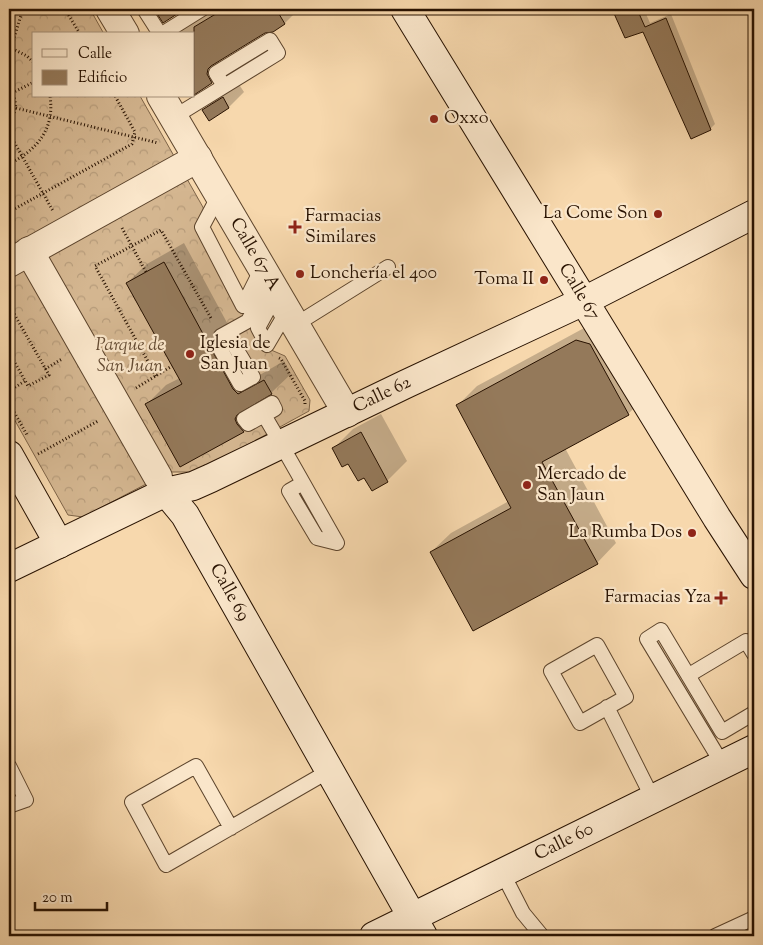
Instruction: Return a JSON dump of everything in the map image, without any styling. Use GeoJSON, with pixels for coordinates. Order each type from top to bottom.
{"type":"FeatureCollection","features":[{"type":"Feature","properties":{"kind":"main road"},"geometry":{"type":"LineString","coordinates":[[110,9],[124,32]]}},
{"type":"Feature","properties":{"kind":"main road","name":"Calle 67"},"geometry":{"type":"LineString","coordinates":[[405,9],[717,518],[754,575]]}},
{"type":"Feature","properties":{"kind":"main road","name":"Calle 67 A"},"geometry":{"type":"LineString","coordinates":[[164,117],[198,158],[347,412]]}},
{"type":"Feature","properties":{"kind":"main road"},"geometry":{"type":"LineString","coordinates":[[19,257],[198,158]]}},
{"type":"Feature","properties":{"kind":"main road","name":"Calle 62"},"geometry":{"type":"LineString","coordinates":[[9,568],[59,544],[162,485],[193,486],[272,429],[347,412],[584,301],[754,214]]}},
{"type":"Feature","properties":{"kind":"main road","name":"Calle 69"},"geometry":{"type":"LineString","coordinates":[[19,257],[119,408],[162,485],[185,515],[418,927]]}},
{"type":"Feature","properties":{"kind":"main road"},"geometry":{"type":"LineString","coordinates":[[18,451],[59,544]]}},
{"type":"Feature","properties":{"kind":"main road","name":"Calle 60"},"geometry":{"type":"LineString","coordinates":[[374,936],[418,927],[502,874],[754,749]]}},
{"type":"Feature","properties":{"kind":"lane"},"geometry":{"type":"LineString","coordinates":[[144,9],[160,32]]}},
{"type":"Feature","properties":{"kind":"lane"},"geometry":{"type":"LineString","coordinates":[[163,32],[185,13],[202,9]]}},
{"type":"Feature","properties":{"kind":"lane"},"geometry":{"type":"LineString","coordinates":[[164,117],[224,86]]}},
{"type":"Feature","properties":{"kind":"lane"},"geometry":{"type":"LineString","coordinates":[[219,195],[202,227],[243,306],[278,295],[388,267]]}},
{"type":"Feature","properties":{"kind":"lane"},"geometry":{"type":"LineString","coordinates":[[223,340],[248,322],[278,295]]}},
{"type":"Feature","properties":{"kind":"lane"},"geometry":{"type":"LineString","coordinates":[[272,429],[303,483]]}},
{"type":"Feature","properties":{"kind":"lane"},"geometry":{"type":"LineString","coordinates":[[723,764],[647,639],[661,630],[722,732],[754,713]]}},
{"type":"Feature","properties":{"kind":"lane"},"geometry":{"type":"LineString","coordinates":[[688,675],[746,641],[754,654]]}},
{"type":"Feature","properties":{"kind":"lane"},"geometry":{"type":"LineString","coordinates":[[597,645],[626,696],[607,707],[580,723],[551,671],[597,645]]}},
{"type":"Feature","properties":{"kind":"lane"},"geometry":{"type":"LineString","coordinates":[[607,707],[654,799]]}},
{"type":"Feature","properties":{"kind":"lane"},"geometry":{"type":"LineString","coordinates":[[9,766],[26,800],[9,806]]}},
{"type":"Feature","properties":{"kind":"lane"},"geometry":{"type":"LineString","coordinates":[[231,828],[196,766],[132,802],[166,865],[231,828],[330,771]]}},
{"type":"Feature","properties":{"kind":"lane"},"geometry":{"type":"LineString","coordinates":[[502,874],[522,913],[542,936]]}},
{"type":"Feature","properties":{"kind":"lane"},"geometry":{"type":"LineString","coordinates":[[715,936],[754,918]]}},
{"type":"Feature","properties":{"kind":"path"},"geometry":{"type":"LineString","coordinates":[[9,54],[22,9]]}},
{"type":"Feature","properties":{"kind":"path"},"geometry":{"type":"LineString","coordinates":[[65,9],[79,32]]}},
{"type":"Feature","properties":{"kind":"path"},"geometry":{"type":"LineString","coordinates":[[10,47],[27,56],[32,61]]}},
{"type":"Feature","properties":{"kind":"path"},"geometry":{"type":"LineString","coordinates":[[12,93],[32,83]]}},
{"type":"Feature","properties":{"kind":"path"},"geometry":{"type":"LineString","coordinates":[[9,89],[15,99],[16,108],[9,122]]}},
{"type":"Feature","properties":{"kind":"path"},"geometry":{"type":"LineString","coordinates":[[9,164],[22,157],[39,142],[48,126],[52,106],[50,98]]}},
{"type":"Feature","properties":{"kind":"path"},"geometry":{"type":"LineString","coordinates":[[9,212],[132,144],[135,132],[116,98]]}},
{"type":"Feature","properties":{"kind":"path"},"geometry":{"type":"LineString","coordinates":[[16,108],[161,144],[164,117]]}},
{"type":"Feature","properties":{"kind":"path"},"geometry":{"type":"LineString","coordinates":[[9,133],[65,232]]}},
{"type":"Feature","properties":{"kind":"path"},"geometry":{"type":"LineString","coordinates":[[110,207],[146,272]]}},
{"type":"Feature","properties":{"kind":"path"},"geometry":{"type":"LineString","coordinates":[[172,366],[156,376],[95,266],[161,230],[223,340]]}},
{"type":"Feature","properties":{"kind":"path"},"geometry":{"type":"LineString","coordinates":[[9,305],[49,374],[28,386],[9,352]]}},
{"type":"Feature","properties":{"kind":"path"},"geometry":{"type":"LineString","coordinates":[[272,429],[304,409],[305,401],[281,359],[274,356]]}},
{"type":"Feature","properties":{"kind":"path"},"geometry":{"type":"LineString","coordinates":[[9,391],[25,381]]}},
{"type":"Feature","properties":{"kind":"path"},"geometry":{"type":"LineString","coordinates":[[9,403],[18,451],[38,454],[119,408]]}},
{"type":"Feature","properties":{"kind":"path"},"geometry":{"type":"LineString","coordinates":[[38,454],[42,462]]}},
{"type":"Feature","properties":{"kind":"green space","name":"Parque de San Juan"},"geometry":{"type":"Polygon","coordinates":[[[9,9],[90,9],[103,32],[32,32],[32,98],[141,98],[204,209],[196,225],[262,346],[285,356],[310,400],[309,411],[198,472],[169,472],[83,517],[68,515],[9,410],[9,9]]]}},
{"type":"Feature","properties":{"kind":"building"},"geometry":{"type":"Polygon","coordinates":[[[154,9],[174,9],[177,14],[163,23],[154,9]]]}},
{"type":"Feature","properties":{"kind":"building"},"geometry":{"type":"Polygon","coordinates":[[[224,9],[276,9],[285,24],[273,32],[265,33],[211,66],[207,74],[212,83],[195,94],[194,27],[224,9]]]}},
{"type":"Feature","properties":{"kind":"building"},"geometry":{"type":"Polygon","coordinates":[[[612,9],[637,9],[645,27],[666,18],[711,130],[691,139],[643,32],[625,38],[612,9]]]}},
{"type":"Feature","properties":{"kind":"building"},"geometry":{"type":"Polygon","coordinates":[[[223,97],[229,108],[209,121],[202,110],[223,97]]]}},
{"type":"Feature","properties":{"kind":"building","name":"Iglesia de San Juan"},"geometry":{"type":"Polygon","coordinates":[[[164,262],[233,389],[238,394],[264,380],[272,394],[237,415],[235,419],[237,424],[244,432],[180,467],[145,404],[182,384],[126,283],[164,262]]]}},
{"type":"Feature","properties":{"kind":"building","name":"Mercado de San Jaun"},"geometry":{"type":"Polygon","coordinates":[[[576,340],[590,344],[629,415],[542,462],[598,564],[473,631],[430,552],[511,508],[456,405],[576,340]]]}},
{"type":"Feature","properties":{"kind":"building"},"geometry":{"type":"Polygon","coordinates":[[[361,432],[388,482],[372,491],[364,478],[358,481],[348,464],[342,467],[332,448],[361,432]]]}},
{"type":"Feature","properties":{"kind":"place","name":"Oxxo"},"geometry":{"type":"Point","coordinates":[434,119]}},
{"type":"Feature","properties":{"kind":"place","name":"La Come Son"},"geometry":{"type":"Point","coordinates":[658,214]}},
{"type":"Feature","properties":{"kind":"place","name":"Farmacias Similares"},"geometry":{"type":"Point","coordinates":[295,227]}},
{"type":"Feature","properties":{"kind":"place","name":"Lonchería el 400"},"geometry":{"type":"Point","coordinates":[300,274]}},
{"type":"Feature","properties":{"kind":"place","name":"Toma II"},"geometry":{"type":"Point","coordinates":[544,280]}},
{"type":"Feature","properties":{"kind":"place","name":"Iglesia de San Juan"},"geometry":{"type":"Point","coordinates":[190,354]}},
{"type":"Feature","properties":{"kind":"place","name":"Mercado de San Jaun"},"geometry":{"type":"Point","coordinates":[527,485]}},
{"type":"Feature","properties":{"kind":"place","name":"La Rumba Dos"},"geometry":{"type":"Point","coordinates":[692,533]}},
{"type":"Feature","properties":{"kind":"place","name":"Farmacias Yza"},"geometry":{"type":"Point","coordinates":[721,598]}}]}
